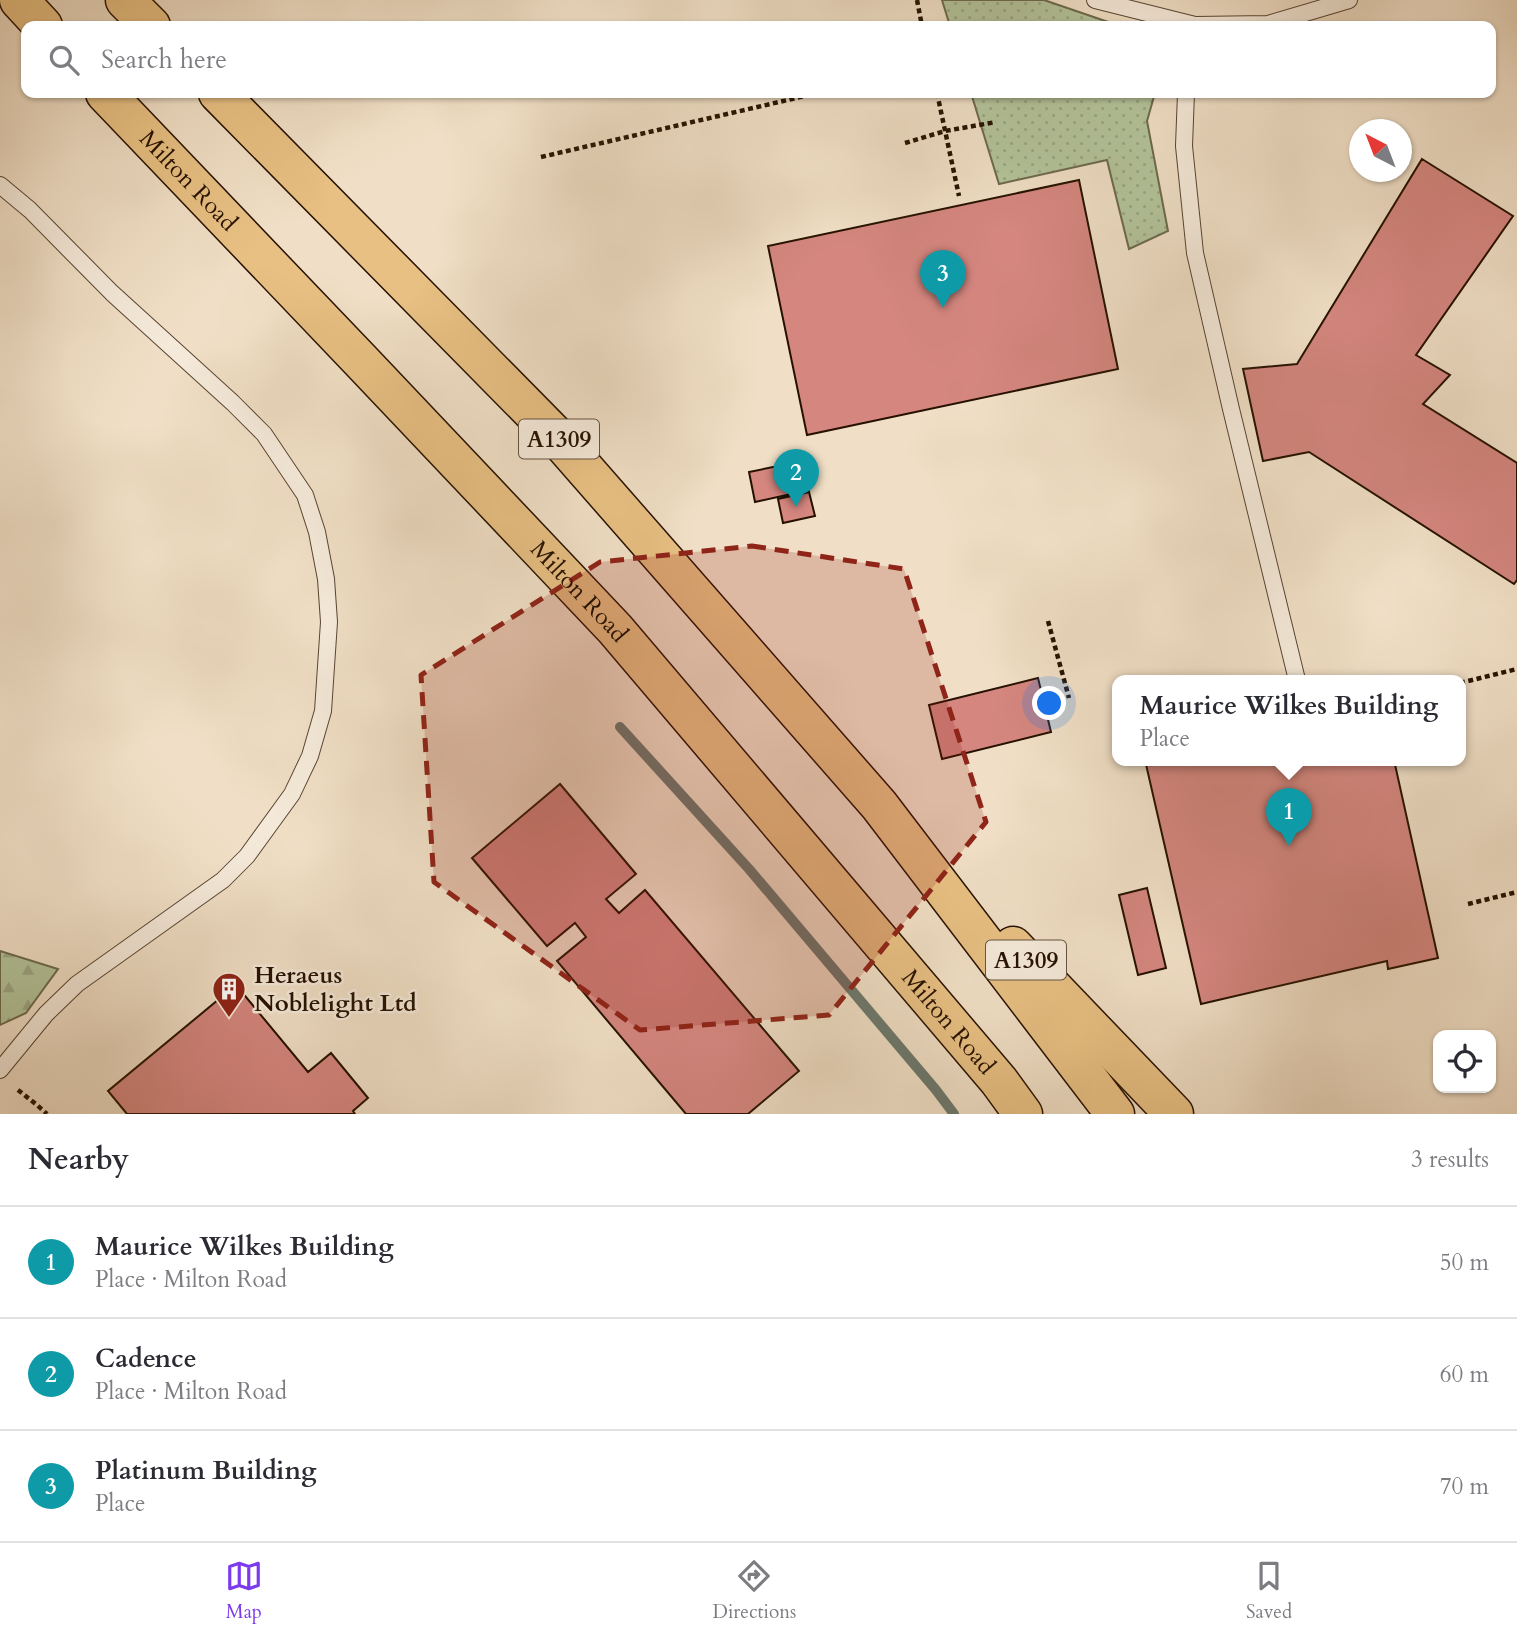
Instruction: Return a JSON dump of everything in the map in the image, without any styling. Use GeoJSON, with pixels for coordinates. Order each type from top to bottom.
{"type":"FeatureCollection","features":[{"type":"Feature","properties":{"kind":"main road"},"geometry":{"type":"LineString","coordinates":[[19,0],[38,21]]}},
{"type":"Feature","properties":{"kind":"main road"},"geometry":{"type":"LineString","coordinates":[[125,0],[146,21]]}},
{"type":"Feature","properties":{"kind":"main road","name":"Milton Road"},"geometry":{"type":"LineString","coordinates":[[110,98],[615,629],[999,1080],[1023,1114]]}},
{"type":"Feature","properties":{"kind":"main road","name":"A1309"},"geometry":{"type":"LineString","coordinates":[[223,98],[555,435],[879,806],[1174,1114]]}},
{"type":"Feature","properties":{"kind":"main road","name":"A1309"},"geometry":{"type":"LineString","coordinates":[[879,806],[1115,1114]]}},
{"type":"Feature","properties":{"kind":"lane"},"geometry":{"type":"LineString","coordinates":[[1096,0],[1176,21]]}},
{"type":"Feature","properties":{"kind":"lane"},"geometry":{"type":"LineString","coordinates":[[1278,21],[1349,0]]}},
{"type":"Feature","properties":{"kind":"lane"},"geometry":{"type":"LineString","coordinates":[[1186,98],[1184,146],[1195,253],[1296,675]]}},
{"type":"Feature","properties":{"kind":"lane"},"geometry":{"type":"LineString","coordinates":[[0,185],[30,210],[112,293],[264,434],[305,495],[317,532],[326,579],[329,622],[323,710],[310,756],[292,794],[247,856],[223,880],[77,984],[46,1014],[5,1077]]}},
{"type":"Feature","properties":{"kind":"path"},"geometry":{"type":"LineString","coordinates":[[917,0],[921,21]]}},
{"type":"Feature","properties":{"kind":"path"},"geometry":{"type":"LineString","coordinates":[[541,157],[796,98]]}},
{"type":"Feature","properties":{"kind":"path"},"geometry":{"type":"LineString","coordinates":[[938,98],[959,196]]}},
{"type":"Feature","properties":{"kind":"path"},"geometry":{"type":"LineString","coordinates":[[905,143],[945,131],[996,122]]}},
{"type":"Feature","properties":{"kind":"path"},"geometry":{"type":"LineString","coordinates":[[1048,621],[1069,698]]}},
{"type":"Feature","properties":{"kind":"path"},"geometry":{"type":"LineString","coordinates":[[1466,682],[1517,669]]}},
{"type":"Feature","properties":{"kind":"path"},"geometry":{"type":"LineString","coordinates":[[1468,904],[1517,892]]}},
{"type":"Feature","properties":{"kind":"path"},"geometry":{"type":"LineString","coordinates":[[5,1077],[47,1114]]}},
{"type":"Feature","properties":{"kind":"highlighted area"},"geometry":{"type":"Polygon","coordinates":[[[752,546],[904,569],[986,822],[829,1015],[640,1030],[434,882],[421,675],[600,562],[752,546]]]}},
{"type":"Feature","properties":{"kind":"green space"},"geometry":{"type":"Polygon","coordinates":[[[942,0],[1044,0],[1105,21],[948,21],[942,0]]]}},
{"type":"Feature","properties":{"kind":"green space"},"geometry":{"type":"Polygon","coordinates":[[[973,98],[1154,98],[1147,121],[1168,231],[1129,249],[1107,160],[999,184],[973,98]]]}},
{"type":"Feature","properties":{"kind":"green space"},"geometry":{"type":"Polygon","coordinates":[[[0,951],[58,969],[26,1013],[0,1025],[0,951]]]}},
{"type":"Feature","properties":{"kind":"building"},"geometry":{"type":"Polygon","coordinates":[[[1422,159],[1513,216],[1416,355],[1450,375],[1423,404],[1517,463],[1517,580],[1514,584],[1309,452],[1263,461],[1243,369],[1297,364],[1408,182],[1412,182],[1412,175],[1422,159]]]}},
{"type":"Feature","properties":{"kind":"building"},"geometry":{"type":"Polygon","coordinates":[[[1079,180],[1118,369],[807,435],[768,246],[1079,180]]]}},
{"type":"Feature","properties":{"kind":"building"},"geometry":{"type":"Polygon","coordinates":[[[803,461],[809,490],[755,502],[749,472],[803,461]]]}},
{"type":"Feature","properties":{"kind":"building"},"geometry":{"type":"Polygon","coordinates":[[[809,492],[815,516],[783,523],[778,499],[809,492]]]}},
{"type":"Feature","properties":{"kind":"building"},"geometry":{"type":"Polygon","coordinates":[[[1038,678],[1051,732],[942,759],[929,705],[1038,678]]]}},
{"type":"Feature","properties":{"kind":"building"},"geometry":{"type":"Polygon","coordinates":[[[1146,766],[1395,766],[1438,958],[1388,969],[1387,961],[1201,1004],[1146,766]]]}},
{"type":"Feature","properties":{"kind":"building"},"geometry":{"type":"Polygon","coordinates":[[[560,784],[636,874],[606,899],[619,913],[645,890],[799,1071],[748,1114],[686,1114],[557,961],[586,937],[575,923],[547,946],[472,858],[560,784]]]}},
{"type":"Feature","properties":{"kind":"building"},"geometry":{"type":"Polygon","coordinates":[[[1147,888],[1166,968],[1138,975],[1119,895],[1147,888]]]}},
{"type":"Feature","properties":{"kind":"building","name":"Heraeus Noblelight Ltd"},"geometry":{"type":"Polygon","coordinates":[[[236,985],[308,1072],[331,1053],[368,1098],[353,1111],[355,1114],[127,1114],[108,1091],[236,985]]]}},
{"type":"Feature","properties":{"kind":"waterway"},"geometry":{"type":"LineString","coordinates":[[620,727],[749,869],[954,1114]]}},
{"type":"Feature","properties":{"kind":"place","name":"Platinum Building"},"geometry":{"type":"Point","coordinates":[943,308]}},
{"type":"Feature","properties":{"kind":"place","name":"Cadence"},"geometry":{"type":"Point","coordinates":[796,507]}},
{"type":"Feature","properties":{"kind":"place","name":"Maurice Wilkes Building"},"geometry":{"type":"Point","coordinates":[1289,846]}},
{"type":"Feature","properties":{"kind":"place","name":"Heraeus Noblelight Ltd"},"geometry":{"type":"Point","coordinates":[229,1019]}}]}
